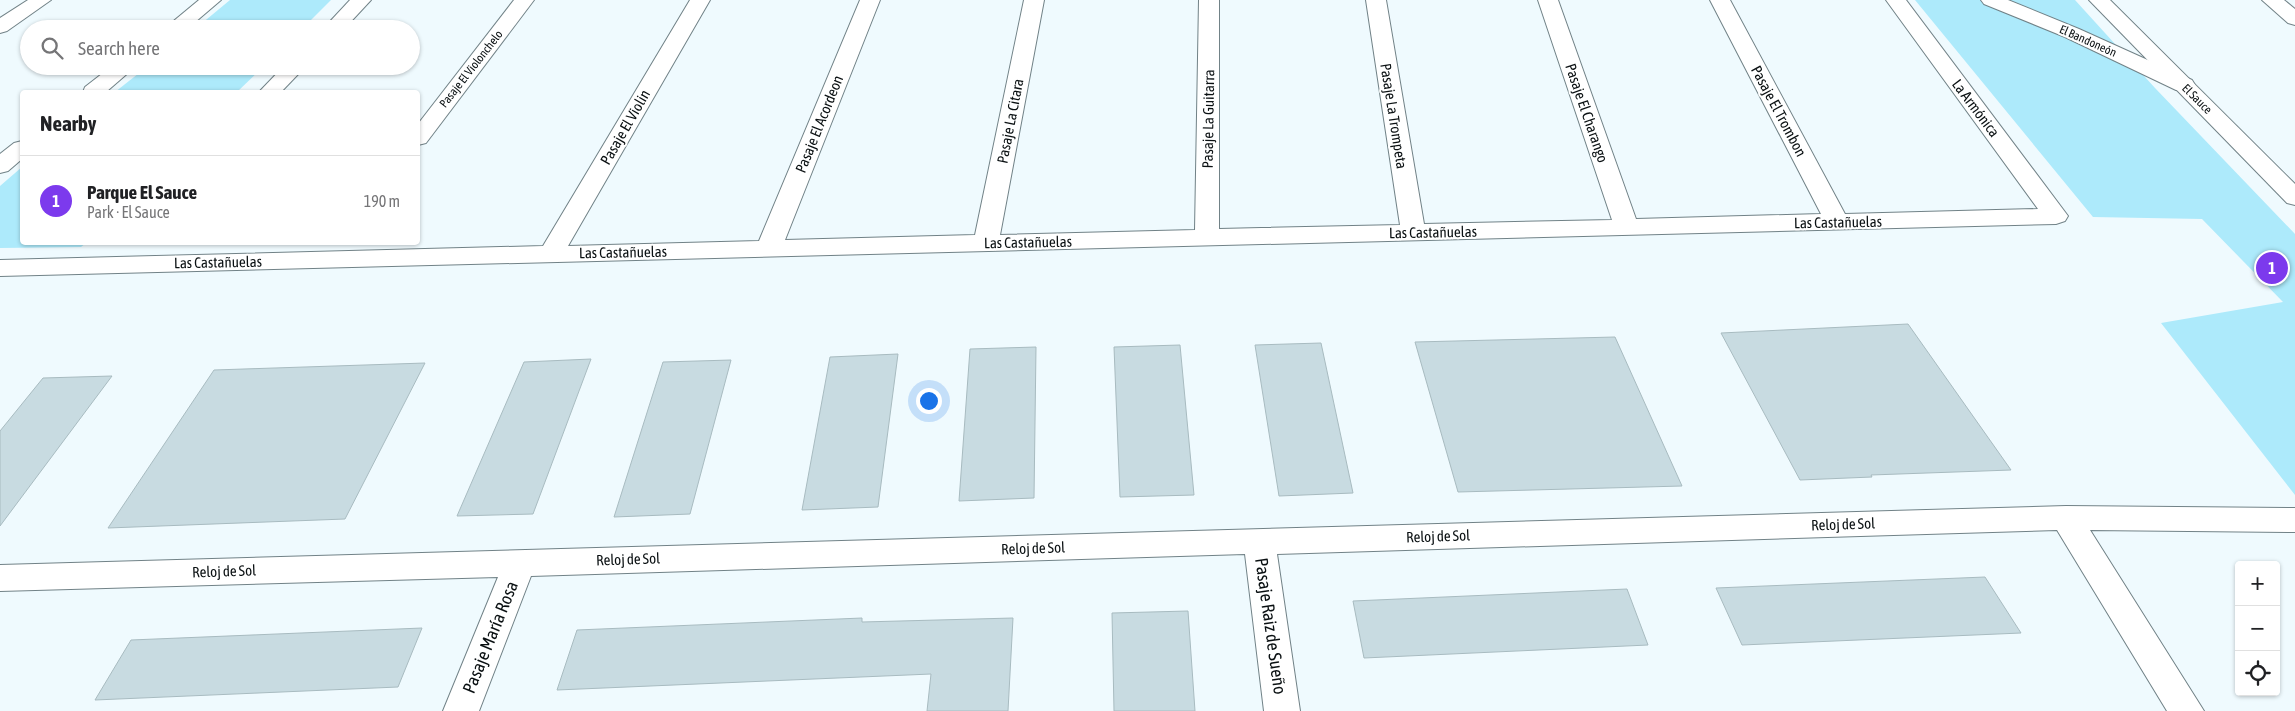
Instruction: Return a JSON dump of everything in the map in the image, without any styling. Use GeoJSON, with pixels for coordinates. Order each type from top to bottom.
{"type":"FeatureCollection","features":[{"type":"Feature","properties":{"kind":"street"},"geometry":{"type":"LineString","coordinates":[[0,27],[41,0]]}},
{"type":"Feature","properties":{"kind":"street"},"geometry":{"type":"LineString","coordinates":[[185,20],[211,0]]}},
{"type":"Feature","properties":{"kind":"street"},"geometry":{"type":"LineString","coordinates":[[342,20],[361,0]]}},
{"type":"Feature","properties":{"kind":"street","name":"Pasaje El Violonchelo"},"geometry":{"type":"LineString","coordinates":[[420,135],[524,0]]}},
{"type":"Feature","properties":{"kind":"street","name":"Pasaje El Violin"},"geometry":{"type":"LineString","coordinates":[[550,254],[700,0]]}},
{"type":"Feature","properties":{"kind":"street","name":"Pasaje El Acordeon"},"geometry":{"type":"LineString","coordinates":[[769,248],[870,0]]}},
{"type":"Feature","properties":{"kind":"street","name":"Pasaje La Citara"},"geometry":{"type":"LineString","coordinates":[[986,243],[1034,0]]}},
{"type":"Feature","properties":{"kind":"street","name":"Pasaje La Guitarra"},"geometry":{"type":"LineString","coordinates":[[1207,237],[1209,0]]}},
{"type":"Feature","properties":{"kind":"street","name":"Pasaje La Trompeta"},"geometry":{"type":"LineString","coordinates":[[1376,0],[1413,232]]}},
{"type":"Feature","properties":{"kind":"street","name":"Pasaje El Charango"},"geometry":{"type":"LineString","coordinates":[[1548,0],[1627,227]]}},
{"type":"Feature","properties":{"kind":"street","name":"Pasaje El Trombon"},"geometry":{"type":"LineString","coordinates":[[1720,0],[1837,222]]}},
{"type":"Feature","properties":{"kind":"street","name":"La Armónica"},"geometry":{"type":"LineString","coordinates":[[1896,0],[2056,216]]}},
{"type":"Feature","properties":{"kind":"street","name":"El Bandoneón"},"geometry":{"type":"LineString","coordinates":[[1991,0],[2072,33],[2184,86]]}},
{"type":"Feature","properties":{"kind":"street","name":"El Sauce"},"geometry":{"type":"LineString","coordinates":[[2099,0],[2295,198]]}},
{"type":"Feature","properties":{"kind":"street"},"geometry":{"type":"LineString","coordinates":[[2272,0],[2295,19]]}},
{"type":"Feature","properties":{"kind":"street"},"geometry":{"type":"LineString","coordinates":[[96,90],[115,75]]}},
{"type":"Feature","properties":{"kind":"street"},"geometry":{"type":"LineString","coordinates":[[271,90],[287,75]]}},
{"type":"Feature","properties":{"kind":"street"},"geometry":{"type":"LineString","coordinates":[[0,166],[20,150]]}},
{"type":"Feature","properties":{"kind":"street","name":"Las Castañuelas"},"geometry":{"type":"LineString","coordinates":[[0,268],[98,265],[330,251],[550,254],[2056,216]]}},
{"type":"Feature","properties":{"kind":"street"},"geometry":{"type":"LineString","coordinates":[[98,265],[117,245]]}},
{"type":"Feature","properties":{"kind":"street"},"geometry":{"type":"LineString","coordinates":[[2066,518],[2186,711]]}},
{"type":"Feature","properties":{"kind":"street","name":"Reloj de Sol"},"geometry":{"type":"LineString","coordinates":[[0,578],[2066,518],[2295,520]]}},
{"type":"Feature","properties":{"kind":"street","name":"Pasaje Raiz de Sueño"},"geometry":{"type":"LineString","coordinates":[[1259,542],[1282,711]]}},
{"type":"Feature","properties":{"kind":"street","name":"Pasaje María Rosa"},"geometry":{"type":"LineString","coordinates":[[461,711],[520,563]]}},
{"type":"Feature","properties":{"kind":"shaded area"},"geometry":{"type":"Polygon","coordinates":[[[230,0],[331,0],[311,20],[206,20],[230,0]]]}},
{"type":"Feature","properties":{"kind":"shaded area"},"geometry":{"type":"Polygon","coordinates":[[[1915,0],[2075,0],[2155,88],[2295,234],[2295,495],[2161,323],[2283,302],[2202,219],[2093,217],[1915,0]]]}},
{"type":"Feature","properties":{"kind":"shaded area"},"geometry":{"type":"Polygon","coordinates":[[[137,75],[255,75],[239,90],[118,90],[137,75]]]}},
{"type":"Feature","properties":{"kind":"shaded area"},"geometry":{"type":"Polygon","coordinates":[[[20,169],[20,245],[84,245],[81,247],[0,248],[0,186],[20,169]]]}},
{"type":"Feature","properties":{"kind":"building"},"geometry":{"type":"Polygon","coordinates":[[[1908,324],[2011,470],[1871,475],[1872,477],[1800,480],[1721,333],[1908,324]]]}},
{"type":"Feature","properties":{"kind":"building"},"geometry":{"type":"Polygon","coordinates":[[[1615,337],[1682,486],[1458,492],[1415,342],[1615,337]]]}},
{"type":"Feature","properties":{"kind":"building"},"geometry":{"type":"Polygon","coordinates":[[[1321,343],[1353,493],[1279,496],[1255,345],[1321,343]]]}},
{"type":"Feature","properties":{"kind":"building"},"geometry":{"type":"Polygon","coordinates":[[[1180,345],[1194,495],[1120,497],[1114,347],[1180,345]]]}},
{"type":"Feature","properties":{"kind":"building"},"geometry":{"type":"Polygon","coordinates":[[[1036,347],[1034,498],[959,501],[970,349],[1036,347]]]}},
{"type":"Feature","properties":{"kind":"building"},"geometry":{"type":"Polygon","coordinates":[[[898,354],[878,507],[802,510],[830,357],[898,354]]]}},
{"type":"Feature","properties":{"kind":"building"},"geometry":{"type":"Polygon","coordinates":[[[591,359],[533,514],[457,516],[524,362],[591,359]]]}},
{"type":"Feature","properties":{"kind":"building"},"geometry":{"type":"Polygon","coordinates":[[[731,360],[690,514],[614,517],[663,362],[731,360]]]}},
{"type":"Feature","properties":{"kind":"building"},"geometry":{"type":"Polygon","coordinates":[[[425,363],[345,519],[108,528],[214,370],[425,363]]]}},
{"type":"Feature","properties":{"kind":"building"},"geometry":{"type":"Polygon","coordinates":[[[112,376],[0,526],[0,431],[43,378],[112,376]]]}},
{"type":"Feature","properties":{"kind":"building"},"geometry":{"type":"Polygon","coordinates":[[[1985,577],[2021,633],[1742,645],[1716,588],[1985,577]]]}},
{"type":"Feature","properties":{"kind":"building"},"geometry":{"type":"Polygon","coordinates":[[[1627,589],[1648,645],[1364,658],[1353,601],[1627,589]]]}},
{"type":"Feature","properties":{"kind":"building"},"geometry":{"type":"Polygon","coordinates":[[[1188,611],[1195,711],[1114,711],[1112,613],[1188,611]]]}},
{"type":"Feature","properties":{"kind":"building"},"geometry":{"type":"Polygon","coordinates":[[[862,618],[862,622],[1013,618],[1008,711],[927,711],[931,674],[557,690],[577,630],[862,618]]]}},
{"type":"Feature","properties":{"kind":"building"},"geometry":{"type":"Polygon","coordinates":[[[422,628],[398,687],[95,700],[131,640],[422,628]]]}},
{"type":"Feature","properties":{"kind":"place","name":"Parque El Sauce"},"geometry":{"type":"Point","coordinates":[2272,268]}}]}
